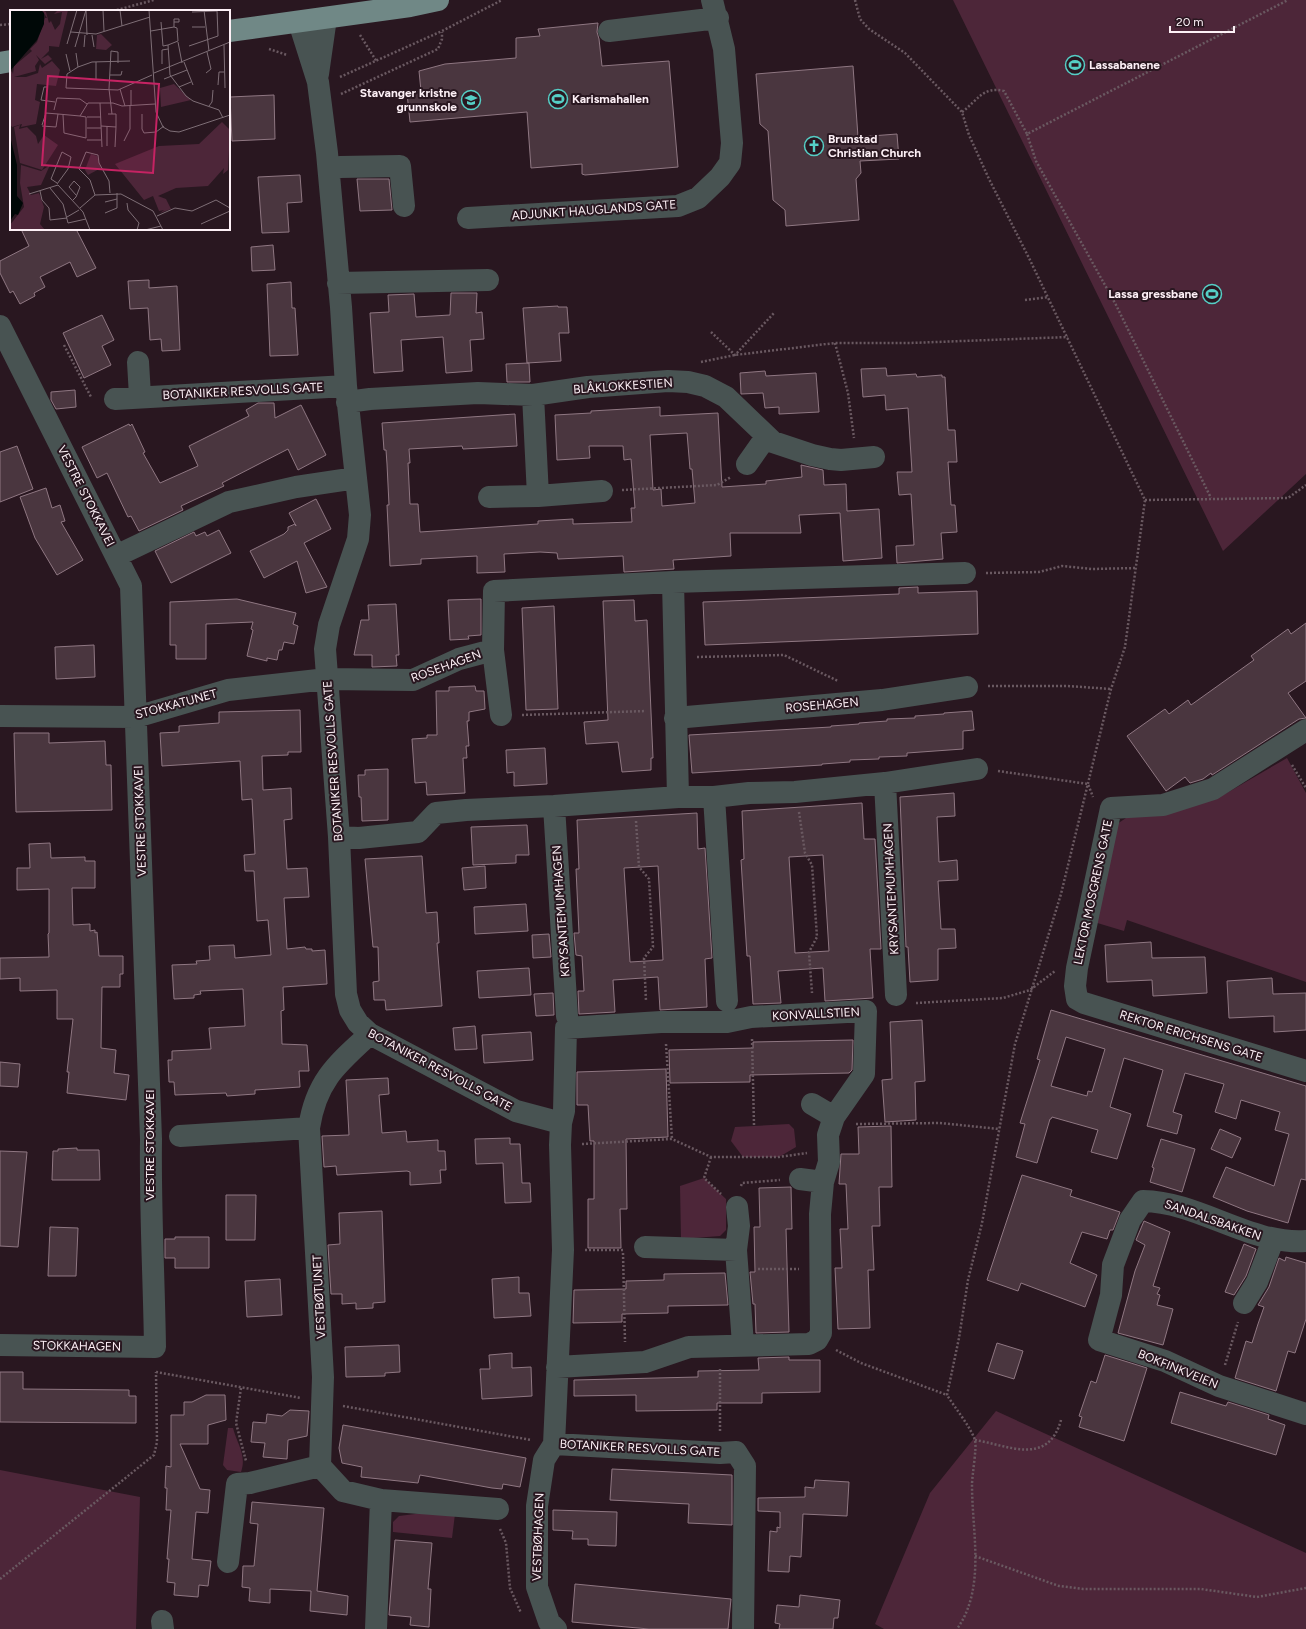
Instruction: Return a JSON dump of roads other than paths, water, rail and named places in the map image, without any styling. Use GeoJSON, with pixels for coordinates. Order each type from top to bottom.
{"type":"FeatureCollection","features":[{"type":"Feature","properties":{"kind":"main road"},"geometry":{"type":"LineString","coordinates":[[230,31],[410,6],[438,0]]}},
{"type":"Feature","properties":{"kind":"main road"},"geometry":{"type":"LineString","coordinates":[[0,63],[10,61]]}},
{"type":"Feature","properties":{"kind":"street"},"geometry":{"type":"LineString","coordinates":[[609,31],[715,9]]}},
{"type":"Feature","properties":{"kind":"street","name":"ADJUNKT HAUGLANDS GATE"},"geometry":{"type":"LineString","coordinates":[[468,218],[678,206],[698,198],[720,177],[730,163],[732,143],[724,49],[715,9]]}},
{"type":"Feature","properties":{"kind":"street","name":"BOTANIKER RESVOLLS GATE"},"geometry":{"type":"LineString","coordinates":[[332,17],[320,53],[328,80],[329,170],[346,394],[360,515],[358,539],[329,626],[325,649],[339,837],[346,994],[350,1010],[358,1023],[370,1034],[516,1111],[561,1123],[560,1145],[563,1250],[554,1444],[720,1453],[736,1452],[745,1466],[743,1629]]}},
{"type":"Feature","properties":{"kind":"street","name":"BOTANIKER RESVOLLS GATE"},"geometry":{"type":"LineString","coordinates":[[299,22],[328,80]]}},
{"type":"Feature","properties":{"kind":"street"},"geometry":{"type":"LineString","coordinates":[[329,170],[340,167],[400,166],[404,206]]}},
{"type":"Feature","properties":{"kind":"street"},"geometry":{"type":"LineString","coordinates":[[338,282],[488,280]]}},
{"type":"Feature","properties":{"kind":"street","name":"VESTRE STOKKAVEI"},"geometry":{"type":"LineString","coordinates":[[0,326],[131,586],[151,1139],[150,1199],[154,1280],[155,1348]]}},
{"type":"Feature","properties":{"kind":"street"},"geometry":{"type":"LineString","coordinates":[[138,362],[140,396]]}},
{"type":"Feature","properties":{"kind":"street","name":"BLÅKLOKKESTIEN"},"geometry":{"type":"LineString","coordinates":[[346,394],[370,399],[478,393],[533,395],[588,387],[668,381],[688,382],[705,386],[726,397],[766,437],[773,442],[812,455],[841,460],[874,457]]}},
{"type":"Feature","properties":{"kind":"street","name":"BOTANIKER RESVOLLS GATE"},"geometry":{"type":"LineString","coordinates":[[115,399],[140,396],[346,394]]}},
{"type":"Feature","properties":{"kind":"street"},"geometry":{"type":"LineString","coordinates":[[533,395],[538,496]]}},
{"type":"Feature","properties":{"kind":"street"},"geometry":{"type":"LineString","coordinates":[[747,464],[766,437]]}},
{"type":"Feature","properties":{"kind":"street"},"geometry":{"type":"LineString","coordinates":[[116,556],[229,502],[296,487],[356,478]]}},
{"type":"Feature","properties":{"kind":"street"},"geometry":{"type":"LineString","coordinates":[[489,497],[538,496],[602,491]]}},
{"type":"Feature","properties":{"kind":"street","name":"ROSEHAGEN"},"geometry":{"type":"LineString","coordinates":[[501,715],[493,650],[494,591],[673,582],[966,573]]}},
{"type":"Feature","properties":{"kind":"street"},"geometry":{"type":"LineString","coordinates":[[673,582],[678,797]]}},
{"type":"Feature","properties":{"kind":"street","name":"ROSEHAGEN"},"geometry":{"type":"LineString","coordinates":[[327,679],[413,680],[459,659],[493,650]]}},
{"type":"Feature","properties":{"kind":"street","name":"STOKKATUNET"},"geometry":{"type":"LineString","coordinates":[[0,716],[136,717],[228,690],[327,679]]}},
{"type":"Feature","properties":{"kind":"street","name":"ROSEHAGEN"},"geometry":{"type":"LineString","coordinates":[[676,718],[882,700],[967,686]]}},
{"type":"Feature","properties":{"kind":"street","name":"LEKTOR MOSGRENS GATE"},"geometry":{"type":"LineString","coordinates":[[1077,999],[1075,986],[1077,968],[1111,808],[1163,805],[1213,789],[1306,730]]}},
{"type":"Feature","properties":{"kind":"street"},"geometry":{"type":"LineString","coordinates":[[339,837],[359,838],[418,832],[436,813],[678,797],[714,797],[795,792],[885,783],[977,769]]}},
{"type":"Feature","properties":{"kind":"street","name":"KRYSANTEMUMHAGEN"},"geometry":{"type":"LineString","coordinates":[[885,783],[903,999]]}},
{"type":"Feature","properties":{"kind":"street"},"geometry":{"type":"LineString","coordinates":[[714,797],[727,1001]]}},
{"type":"Feature","properties":{"kind":"street","name":"KRYSANTEMUMHAGEN"},"geometry":{"type":"LineString","coordinates":[[554,806],[567,1016]]}},
{"type":"Feature","properties":{"kind":"street","name":"REKTOR ERICHSENS GATE"},"geometry":{"type":"LineString","coordinates":[[1077,999],[1084,1003],[1123,1016],[1306,1071]]}},
{"type":"Feature","properties":{"kind":"street","name":"KONVALLSTIEN"},"geometry":{"type":"LineString","coordinates":[[561,1123],[564,1112],[566,1028],[661,1022],[727,1022],[751,1018],[813,1013],[866,1011],[864,1074],[834,1117],[828,1135],[827,1151],[829,1162],[823,1182],[820,1214],[819,1270],[821,1333],[818,1340],[810,1344],[743,1344]]}},
{"type":"Feature","properties":{"kind":"street","name":"VESTBØTUNET"},"geometry":{"type":"LineString","coordinates":[[320,1466],[323,1377],[309,1128],[312,1110],[326,1078],[336,1066],[370,1034]]}},
{"type":"Feature","properties":{"kind":"street"},"geometry":{"type":"LineString","coordinates":[[812,1104],[834,1117]]}},
{"type":"Feature","properties":{"kind":"street"},"geometry":{"type":"LineString","coordinates":[[180,1136],[309,1128]]}},
{"type":"Feature","properties":{"kind":"street"},"geometry":{"type":"LineString","coordinates":[[800,1179],[823,1182]]}},
{"type":"Feature","properties":{"kind":"street","name":"SANDALSBAKKEN"},"geometry":{"type":"LineString","coordinates":[[1113,1265],[1130,1220],[1143,1201],[1158,1201],[1183,1207],[1273,1240],[1290,1242],[1306,1241]]}},
{"type":"Feature","properties":{"kind":"street"},"geometry":{"type":"LineString","coordinates":[[557,1367],[645,1362],[689,1347],[743,1344],[737,1260],[739,1226],[737,1207]]}},
{"type":"Feature","properties":{"kind":"street"},"geometry":{"type":"LineString","coordinates":[[1244,1303],[1257,1282],[1273,1240]]}},
{"type":"Feature","properties":{"kind":"street"},"geometry":{"type":"LineString","coordinates":[[645,1247],[737,1260]]}},
{"type":"Feature","properties":{"kind":"street","name":"BOKFINKVEIEN"},"geometry":{"type":"LineString","coordinates":[[1113,1265],[1111,1295],[1099,1340],[1165,1361],[1219,1386],[1306,1414]]}},
{"type":"Feature","properties":{"kind":"street","name":"STOKKAHAGEN"},"geometry":{"type":"LineString","coordinates":[[0,1345],[155,1348]]}},
{"type":"Feature","properties":{"kind":"street","name":"VESTBØHAGEN"},"geometry":{"type":"LineString","coordinates":[[554,1444],[544,1460],[537,1506],[537,1587],[549,1622],[556,1629]]}},
{"type":"Feature","properties":{"kind":"street"},"geometry":{"type":"LineString","coordinates":[[228,1562],[237,1484],[320,1466],[343,1491],[381,1500],[498,1509]]}},
{"type":"Feature","properties":{"kind":"street"},"geometry":{"type":"LineString","coordinates":[[376,1629],[381,1500]]}},
{"type":"Feature","properties":{"kind":"place","name":"Lassabanene"},"geometry":{"type":"Point","coordinates":[1075,65]}},
{"type":"Feature","properties":{"kind":"place","name":"Karismahallen"},"geometry":{"type":"Point","coordinates":[558,99]}},
{"type":"Feature","properties":{"kind":"place","name":"Stavanger kristne grunnskole"},"geometry":{"type":"Point","coordinates":[471,100]}},
{"type":"Feature","properties":{"kind":"place","name":"Brunstad Christian Church"},"geometry":{"type":"Point","coordinates":[814,146]}},
{"type":"Feature","properties":{"kind":"place","name":"Lassa gressbane"},"geometry":{"type":"Point","coordinates":[1212,294]}}]}
